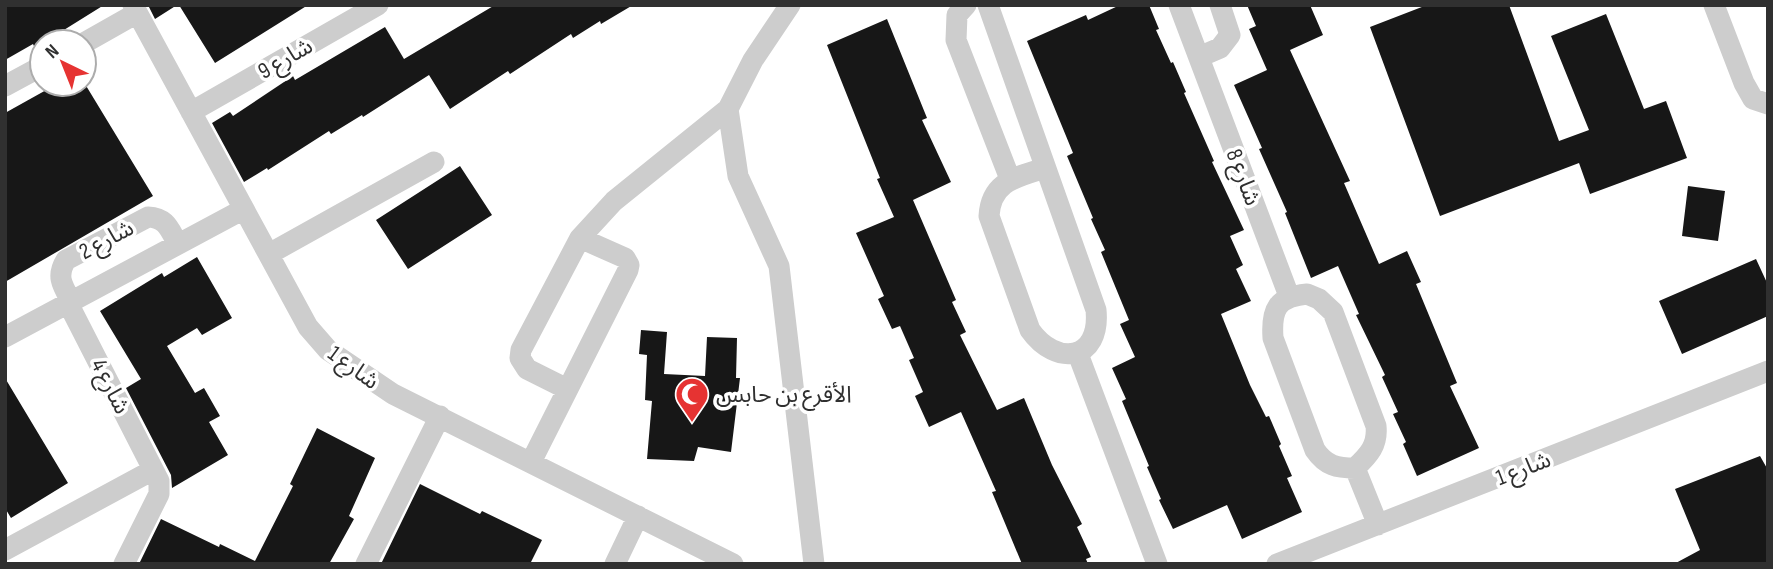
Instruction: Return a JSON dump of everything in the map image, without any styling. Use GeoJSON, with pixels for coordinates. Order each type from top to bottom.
{"type":"FeatureCollection","features":[{"type":"Feature","properties":{"kind":"street","name":"شارع 9"},"geometry":{"type":"LineString","coordinates":[[191,112],[378,5]]}},
{"type":"Feature","properties":{"kind":"street"},"geometry":{"type":"LineString","coordinates":[[567,390],[527,369],[520,358],[521,350],[580,238],[614,201],[728,109],[753,60],[790,5]]}},
{"type":"Feature","properties":{"kind":"street"},"geometry":{"type":"LineString","coordinates":[[966,5],[957,15],[956,40],[1010,180]]}},
{"type":"Feature","properties":{"kind":"street"},"geometry":{"type":"LineString","coordinates":[[988,5],[1096,310],[1094,336],[1078,354],[1066,355],[1052,351],[1039,343],[1030,330],[989,216],[989,204],[996,191],[1010,180],[1045,168]]}},
{"type":"Feature","properties":{"kind":"street","name":"شارع 8"},"geometry":{"type":"LineString","coordinates":[[1179,5],[1289,296]]}},
{"type":"Feature","properties":{"kind":"street"},"geometry":{"type":"LineString","coordinates":[[1199,57],[1220,48],[1230,36],[1220,5]]}},
{"type":"Feature","properties":{"kind":"street"},"geometry":{"type":"LineString","coordinates":[[1714,5],[1744,83],[1753,99],[1768,104]]}},
{"type":"Feature","properties":{"kind":"street","name":"شارع 1"},"geometry":{"type":"LineString","coordinates":[[135,9],[308,327],[328,350],[393,394],[733,564]]}},
{"type":"Feature","properties":{"kind":"street"},"geometry":{"type":"LineString","coordinates":[[98,34],[135,9]]}},
{"type":"Feature","properties":{"kind":"street"},"geometry":{"type":"LineString","coordinates":[[5,86],[28,74]]}},
{"type":"Feature","properties":{"kind":"street"},"geometry":{"type":"LineString","coordinates":[[728,109],[738,176],[779,266],[814,564]]}},
{"type":"Feature","properties":{"kind":"street"},"geometry":{"type":"LineString","coordinates":[[269,254],[434,162]]}},
{"type":"Feature","properties":{"kind":"street","name":"شارع 2"},"geometry":{"type":"LineString","coordinates":[[5,337],[244,209]]}},
{"type":"Feature","properties":{"kind":"street","name":"شارع 2"},"geometry":{"type":"LineString","coordinates":[[69,302],[60,280],[61,269],[66,260],[148,217],[160,218],[178,244]]}},
{"type":"Feature","properties":{"kind":"street"},"geometry":{"type":"LineString","coordinates":[[530,462],[629,265],[625,258],[580,238]]}},
{"type":"Feature","properties":{"kind":"street"},"geometry":{"type":"LineString","coordinates":[[1307,294],[1319,299],[1333,312],[1348,350],[1376,426],[1377,439],[1372,450],[1355,468],[1339,468],[1328,464],[1315,450],[1273,338],[1272,321],[1277,308],[1289,296],[1307,294]]}},
{"type":"Feature","properties":{"kind":"street","name":"شارع 4"},"geometry":{"type":"LineString","coordinates":[[69,302],[159,481],[159,494],[124,564]]}},
{"type":"Feature","properties":{"kind":"street"},"geometry":{"type":"LineString","coordinates":[[1078,354],[1157,564]]}},
{"type":"Feature","properties":{"kind":"street","name":"شارع 1"},"geometry":{"type":"LineString","coordinates":[[1277,564],[1768,371]]}},
{"type":"Feature","properties":{"kind":"street"},"geometry":{"type":"LineString","coordinates":[[366,564],[440,416]]}},
{"type":"Feature","properties":{"kind":"street"},"geometry":{"type":"LineString","coordinates":[[1355,468],[1378,525]]}},
{"type":"Feature","properties":{"kind":"street"},"geometry":{"type":"LineString","coordinates":[[5,550],[153,470]]}},
{"type":"Feature","properties":{"kind":"street"},"geometry":{"type":"LineString","coordinates":[[615,564],[638,516]]}},
{"type":"Feature","properties":{"kind":"building"},"geometry":{"type":"Polygon","coordinates":[[[5,5],[104,5],[67,28],[28,28],[28,47],[5,60],[5,5]]]}},
{"type":"Feature","properties":{"kind":"building"},"geometry":{"type":"Polygon","coordinates":[[[148,5],[177,5],[155,19],[148,5]]]}},
{"type":"Feature","properties":{"kind":"building"},"geometry":{"type":"Polygon","coordinates":[[[179,5],[308,5],[215,63],[179,5]]]}},
{"type":"Feature","properties":{"kind":"building"},"geometry":{"type":"Polygon","coordinates":[[[495,5],[633,5],[573,38],[571,34],[450,109],[429,75],[363,117],[362,115],[331,134],[329,131],[244,182],[212,123],[230,112],[233,116],[293,76],[295,80],[385,27],[404,59],[495,5]]]}},
{"type":"Feature","properties":{"kind":"building"},"geometry":{"type":"Polygon","coordinates":[[[1120,5],[1149,5],[1159,29],[1156,30],[1171,63],[1173,62],[1214,161],[1212,162],[1244,230],[1230,236],[1243,265],[1236,269],[1251,301],[1221,314],[1250,385],[1266,417],[1269,416],[1281,444],[1279,446],[1292,476],[1287,478],[1302,512],[1242,539],[1227,505],[1173,529],[1159,500],[1161,499],[1147,467],[1149,466],[1122,401],[1126,399],[1112,368],[1135,357],[1120,324],[1129,320],[1101,252],[1105,250],[1091,219],[1093,218],[1067,156],[1073,153],[1027,41],[1086,15],[1088,20],[1120,5]]]}},
{"type":"Feature","properties":{"kind":"building"},"geometry":{"type":"Polygon","coordinates":[[[1247,5],[1310,5],[1323,35],[1290,50],[1350,181],[1344,183],[1379,264],[1407,251],[1421,282],[1416,284],[1457,383],[1450,386],[1479,448],[1417,476],[1393,414],[1398,412],[1382,377],[1385,375],[1356,315],[1359,314],[1338,266],[1311,278],[1285,213],[1287,212],[1259,149],[1262,148],[1234,85],[1267,70],[1249,29],[1256,26],[1247,5]]]}},
{"type":"Feature","properties":{"kind":"building"},"geometry":{"type":"Polygon","coordinates":[[[1427,5],[1509,5],[1559,141],[1589,130],[1551,36],[1606,14],[1644,109],[1666,101],[1687,158],[1590,194],[1579,163],[1440,216],[1370,27],[1427,5]]]}},
{"type":"Feature","properties":{"kind":"building"},"geometry":{"type":"Polygon","coordinates":[[[887,19],[927,118],[922,120],[951,182],[913,200],[956,300],[952,302],[966,332],[960,335],[997,410],[1024,398],[1052,465],[1082,524],[1077,527],[1091,557],[1086,559],[1088,564],[1022,564],[992,492],[996,491],[961,412],[929,427],[915,396],[923,392],[909,360],[914,358],[900,326],[892,329],[878,299],[884,296],[856,233],[894,217],[827,45],[887,19]]]}},
{"type":"Feature","properties":{"kind":"building"},"geometry":{"type":"Polygon","coordinates":[[[32,98],[94,98],[153,196],[5,282],[5,113],[32,98]]]}},
{"type":"Feature","properties":{"kind":"building"},"geometry":{"type":"Polygon","coordinates":[[[460,166],[492,215],[408,269],[376,220],[460,166]]]}},
{"type":"Feature","properties":{"kind":"building"},"geometry":{"type":"Polygon","coordinates":[[[1688,186],[1725,191],[1718,241],[1682,236],[1688,186]]]}},
{"type":"Feature","properties":{"kind":"building"},"geometry":{"type":"Polygon","coordinates":[[[197,257],[232,318],[202,335],[197,328],[167,346],[195,393],[204,388],[220,416],[209,422],[228,455],[172,488],[171,475],[126,388],[141,379],[100,311],[162,273],[164,277],[197,257]]]}},
{"type":"Feature","properties":{"kind":"building"},"geometry":{"type":"Polygon","coordinates":[[[1756,259],[1768,285],[1768,316],[1682,354],[1659,301],[1756,259]]]}},
{"type":"Feature","properties":{"kind":"building","name":"الأقرع بن حابس"},"geometry":{"type":"Polygon","coordinates":[[[641,330],[667,332],[664,374],[705,376],[707,337],[737,338],[736,378],[740,378],[731,452],[698,447],[694,461],[647,459],[652,401],[645,400],[647,355],[639,354],[641,330]]]}},
{"type":"Feature","properties":{"kind":"building"},"geometry":{"type":"Polygon","coordinates":[[[5,378],[68,483],[11,518],[5,508],[5,378]]]}},
{"type":"Feature","properties":{"kind":"building"},"geometry":{"type":"Polygon","coordinates":[[[317,428],[375,458],[349,516],[354,519],[329,564],[139,564],[161,519],[255,561],[293,486],[290,484],[317,428]]]}},
{"type":"Feature","properties":{"kind":"building"},"geometry":{"type":"Polygon","coordinates":[[[1760,456],[1768,470],[1768,564],[1674,564],[1700,550],[1675,489],[1760,456]]]}},
{"type":"Feature","properties":{"kind":"building"},"geometry":{"type":"Polygon","coordinates":[[[420,484],[480,514],[482,511],[542,540],[530,564],[381,564],[420,484]]]}},
{"type":"Feature","properties":{"kind":"place","name":"الأقرع بن حابس"},"geometry":{"type":"Point","coordinates":[692,424]}}]}
